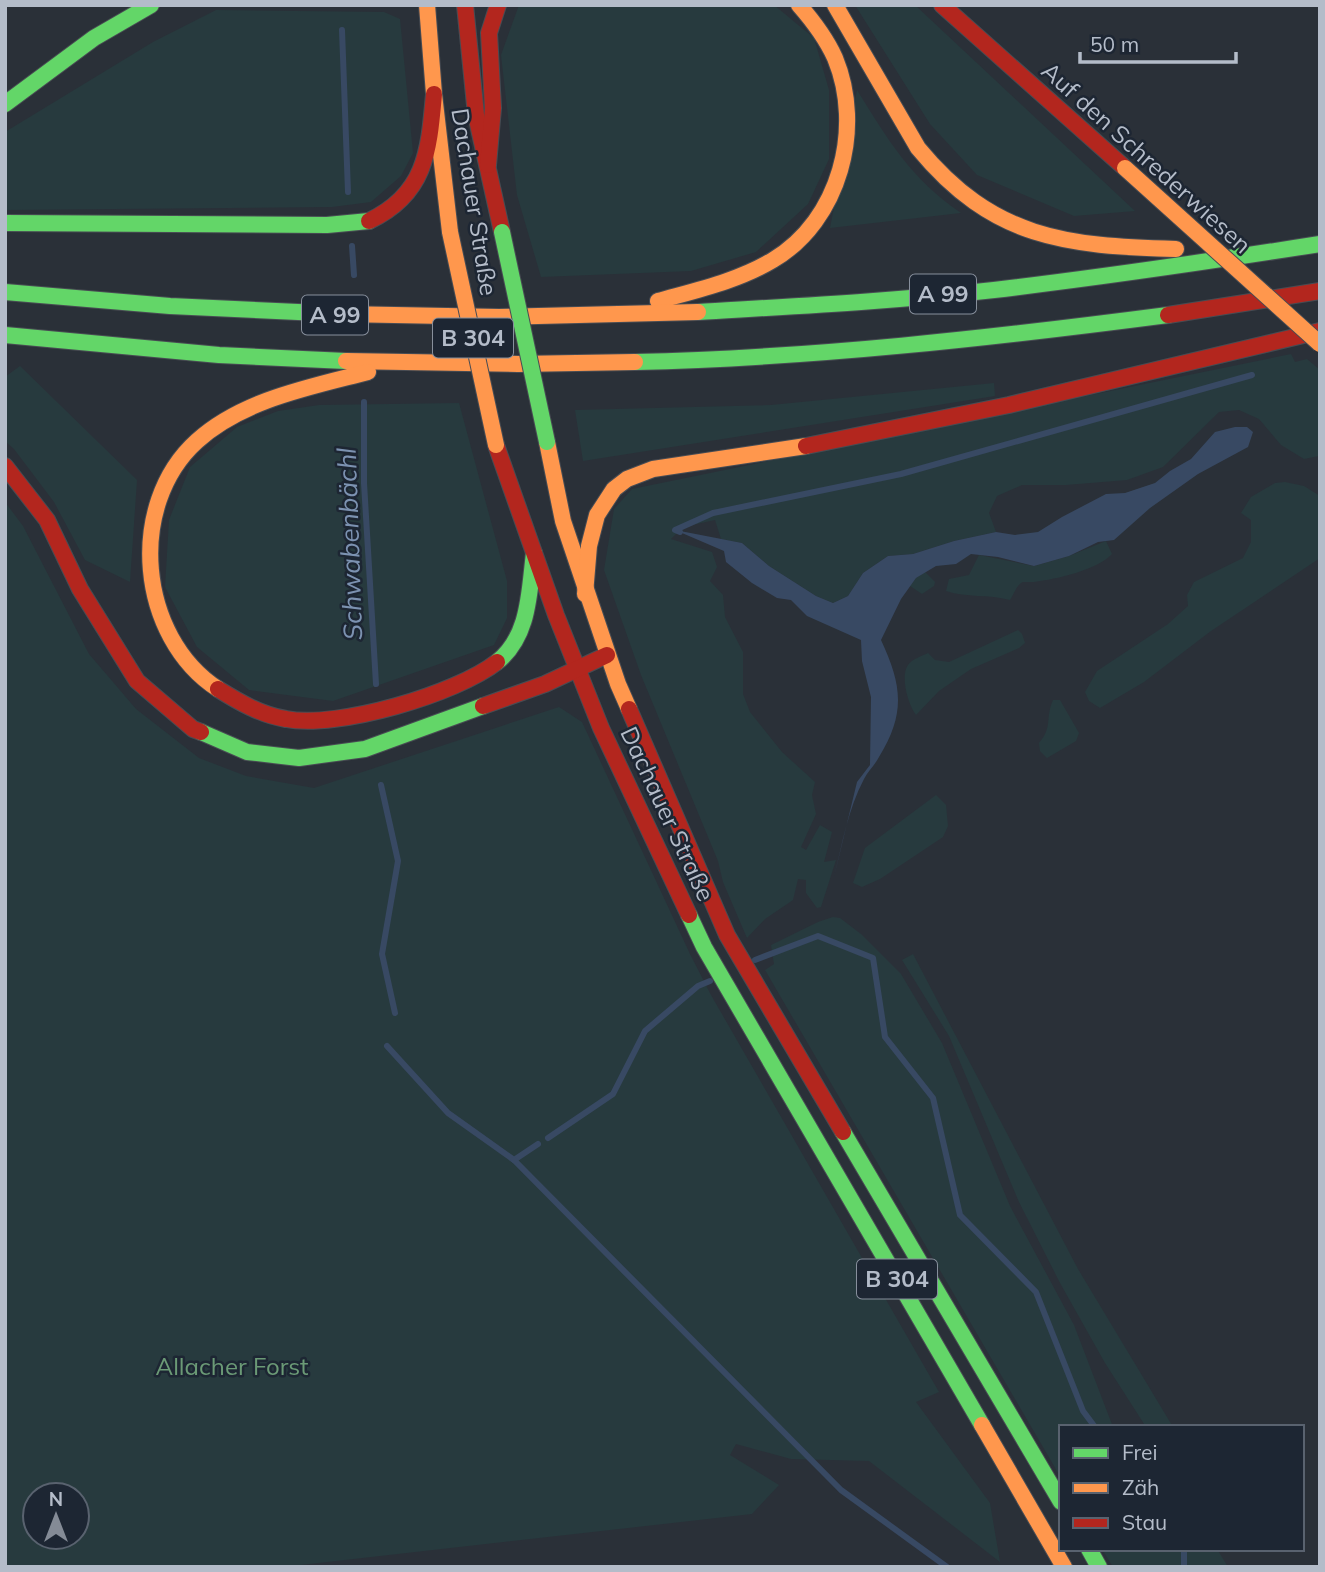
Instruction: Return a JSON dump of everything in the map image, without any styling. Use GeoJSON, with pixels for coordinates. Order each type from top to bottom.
{"type":"FeatureCollection","features":[{"type":"Feature","properties":{"kind":"main road"},"geometry":{"type":"LineString","coordinates":[[5,104],[100,34],[151,5]]}},
{"type":"Feature","properties":{"kind":"main road","name":"Dachauer Straße"},"geometry":{"type":"LineString","coordinates":[[427,5],[450,232],[496,444],[534,553],[601,728],[704,947],[1064,1567]]}},
{"type":"Feature","properties":{"kind":"main road","name":"Dachauer Straße"},"geometry":{"type":"LineString","coordinates":[[465,5],[476,116],[563,521],[585,594],[618,684],[727,935],[1059,1499]]}},
{"type":"Feature","properties":{"kind":"main road"},"geometry":{"type":"LineString","coordinates":[[488,164],[493,107],[489,33],[498,5]]}},
{"type":"Feature","properties":{"kind":"main road"},"geometry":{"type":"LineString","coordinates":[[608,315],[748,272],[776,258],[810,227],[826,203],[836,183],[843,158],[847,120],[844,83],[828,43],[799,5]]}},
{"type":"Feature","properties":{"kind":"main road"},"geometry":{"type":"LineString","coordinates":[[835,5],[897,116],[919,149],[954,187],[981,207],[1031,230],[1075,243],[1276,252]]}},
{"type":"Feature","properties":{"kind":"main road","name":"Auf den Schrederwiesen"},"geometry":{"type":"LineString","coordinates":[[942,5],[1320,344]]}},
{"type":"Feature","properties":{"kind":"main road"},"geometry":{"type":"LineString","coordinates":[[5,223],[327,225],[366,222],[392,208],[413,187],[424,166],[434,94]]}},
{"type":"Feature","properties":{"kind":"main road","name":"A 99"},"geometry":{"type":"LineString","coordinates":[[5,292],[250,312],[436,318],[703,313],[888,300],[1130,273],[1320,244]]}},
{"type":"Feature","properties":{"kind":"main road","name":"A 99"},"geometry":{"type":"LineString","coordinates":[[5,335],[252,357],[407,362],[612,363],[852,351],[1069,329],[1189,314],[1320,291]]}},
{"type":"Feature","properties":{"kind":"main road"},"geometry":{"type":"LineString","coordinates":[[585,594],[593,525],[605,497],[627,478],[653,469],[820,443],[987,410],[1182,366],[1320,331]]}},
{"type":"Feature","properties":{"kind":"main road"},"geometry":{"type":"LineString","coordinates":[[407,362],[307,389],[226,418],[178,460],[164,483],[154,520],[149,554],[159,616],[179,652],[203,679],[228,698],[272,717],[307,721],[345,718],[429,695],[487,669],[504,656],[525,617],[534,553]]}},
{"type":"Feature","properties":{"kind":"main road"},"geometry":{"type":"LineString","coordinates":[[5,466],[47,520],[80,589],[137,681],[193,729],[247,752],[299,758],[365,749],[545,684],[607,655]]}},
{"type":"Feature","properties":{"kind":"main road"},"geometry":{"type":"LineString","coordinates":[[1090,1551],[1099,1567]]}},
{"type":"Feature","properties":{"kind":"green space"},"geometry":{"type":"Polygon","coordinates":[[[519,5],[774,5],[814,38],[829,90],[829,159],[808,204],[756,252],[691,271],[541,277],[517,195],[501,55],[519,5]]]}},
{"type":"Feature","properties":{"kind":"green space"},"geometry":{"type":"Polygon","coordinates":[[[855,5],[915,5],[1135,211],[1074,216],[977,175],[930,124],[855,5]]]}},
{"type":"Feature","properties":{"kind":"green space"},"geometry":{"type":"Polygon","coordinates":[[[216,10],[384,12],[400,19],[413,153],[401,176],[371,202],[332,207],[5,210],[5,132],[153,42],[216,10]]]}},
{"type":"Feature","properties":{"kind":"green space"},"geometry":{"type":"Polygon","coordinates":[[[857,90],[902,158],[943,200],[961,213],[830,228],[857,90]]]}},
{"type":"Feature","properties":{"kind":"green space"},"geometry":{"type":"Polygon","coordinates":[[[1291,354],[1295,362],[1307,359],[1320,370],[1319,456],[1304,459],[1281,445],[1259,419],[1239,410],[1219,412],[1163,467],[1127,480],[1022,485],[997,496],[989,513],[996,532],[913,554],[888,556],[863,573],[848,596],[833,603],[816,596],[769,566],[742,543],[721,539],[715,520],[683,527],[671,539],[712,552],[717,567],[710,581],[723,595],[725,617],[743,652],[743,694],[750,712],[782,752],[815,782],[812,795],[816,814],[801,847],[806,850],[820,825],[832,832],[824,862],[836,860],[821,907],[817,908],[806,893],[806,880],[798,879],[793,900],[765,919],[747,938],[641,675],[604,570],[614,509],[632,489],[1291,354]]]}},
{"type":"Feature","properties":{"kind":"green space"},"geometry":{"type":"Polygon","coordinates":[[[20,366],[137,480],[130,582],[85,560],[54,502],[5,441],[5,377],[20,366]]]}},
{"type":"Feature","properties":{"kind":"green space"},"geometry":{"type":"Polygon","coordinates":[[[994,383],[995,396],[583,461],[575,410],[771,405],[994,383]]]}},
{"type":"Feature","properties":{"kind":"green space"},"geometry":{"type":"Polygon","coordinates":[[[459,403],[507,581],[507,618],[494,645],[333,701],[249,690],[197,647],[165,587],[169,520],[190,467],[237,427],[278,411],[319,405],[459,403]]]}},
{"type":"Feature","properties":{"kind":"green space"},"geometry":{"type":"Polygon","coordinates":[[[1275,483],[1304,486],[1320,496],[1320,558],[1211,631],[1144,682],[1100,708],[1089,701],[1085,692],[1097,671],[1168,624],[1188,606],[1187,595],[1194,582],[1243,558],[1251,542],[1251,520],[1241,513],[1251,497],[1275,483]]]}},
{"type":"Feature","properties":{"kind":"green space","name":"Allacher Forst"},"geometry":{"type":"Polygon","coordinates":[[[5,502],[23,526],[89,654],[136,709],[199,758],[246,776],[314,788],[559,707],[582,722],[711,995],[939,1392],[916,1402],[990,1503],[1000,1562],[869,1461],[791,1459],[736,1444],[730,1455],[779,1485],[752,1514],[283,1567],[5,1567],[5,502]]]}},
{"type":"Feature","properties":{"kind":"green space"},"geometry":{"type":"Polygon","coordinates":[[[1106,541],[1112,554],[1097,565],[1065,576],[1023,582],[1010,600],[946,591],[949,579],[969,575],[979,555],[1034,566],[1106,541]]]}},
{"type":"Feature","properties":{"kind":"green space"},"geometry":{"type":"Polygon","coordinates":[[[925,572],[935,582],[934,586],[922,594],[910,586],[925,572]]]}},
{"type":"Feature","properties":{"kind":"green space"},"geometry":{"type":"Polygon","coordinates":[[[1018,630],[1025,643],[1019,648],[971,669],[939,691],[916,715],[905,683],[906,670],[912,661],[928,653],[935,660],[949,662],[1018,630]]]}},
{"type":"Feature","properties":{"kind":"green space"},"geometry":{"type":"Polygon","coordinates":[[[1053,700],[1060,700],[1079,733],[1076,741],[1047,758],[1040,751],[1039,743],[1046,732],[1053,700]]]}},
{"type":"Feature","properties":{"kind":"green space"},"geometry":{"type":"Polygon","coordinates":[[[936,795],[946,805],[948,826],[943,837],[880,879],[862,887],[853,883],[865,848],[936,795]]]}},
{"type":"Feature","properties":{"kind":"green space"},"geometry":{"type":"Polygon","coordinates":[[[833,917],[840,918],[861,934],[901,974],[942,1043],[1010,1206],[1074,1325],[1112,1425],[1059,1425],[1059,1475],[765,970],[774,964],[771,945],[833,917]]]}},
{"type":"Feature","properties":{"kind":"green space"},"geometry":{"type":"Polygon","coordinates":[[[913,954],[1078,1269],[1172,1425],[1145,1425],[1105,1363],[1019,1202],[949,1036],[902,960],[913,954]]]}},
{"type":"Feature","properties":{"kind":"green space"},"geometry":{"type":"Polygon","coordinates":[[[1103,1551],[1218,1551],[1228,1567],[1113,1567],[1103,1551]]]}},
{"type":"Feature","properties":{"kind":"water"},"geometry":{"type":"Polygon","coordinates":[[[1247,427],[1253,432],[1248,447],[1198,474],[1150,508],[1114,540],[1098,542],[1069,556],[1034,566],[998,557],[971,554],[956,564],[936,566],[916,578],[901,599],[881,640],[897,685],[894,726],[858,791],[846,826],[857,782],[870,765],[871,697],[862,661],[861,640],[807,616],[791,600],[777,598],[752,583],[726,562],[724,551],[675,530],[742,543],[769,566],[816,596],[833,603],[848,596],[863,573],[888,556],[913,554],[996,532],[1015,535],[1038,532],[1106,494],[1125,493],[1155,483],[1191,459],[1215,432],[1247,427]]]}},
{"type":"Feature","properties":{"kind":"waterway","name":"Schwabenbächl"},"geometry":{"type":"LineString","coordinates":[[342,30],[348,192]]}},
{"type":"Feature","properties":{"kind":"waterway","name":"Schwabenbächl"},"geometry":{"type":"LineString","coordinates":[[352,246],[354,275]]}},
{"type":"Feature","properties":{"kind":"waterway"},"geometry":{"type":"LineString","coordinates":[[680,532],[675,530],[713,513],[901,474],[1252,375]]}},
{"type":"Feature","properties":{"kind":"waterway","name":"Schwabenbächl"},"geometry":{"type":"LineString","coordinates":[[364,402],[364,483],[376,684]]}},
{"type":"Feature","properties":{"kind":"waterway","name":"Schwabenbächl"},"geometry":{"type":"LineString","coordinates":[[381,785],[398,861],[382,954],[395,1013]]}},
{"type":"Feature","properties":{"kind":"waterway","name":"Schwabenbächl"},"geometry":{"type":"LineString","coordinates":[[755,960],[818,936],[873,958],[885,1037],[933,1098],[960,1215],[1036,1292],[1083,1411],[1094,1425]]}},
{"type":"Feature","properties":{"kind":"waterway","name":"Schwabenbächl"},"geometry":{"type":"LineString","coordinates":[[548,1138],[613,1094],[645,1031],[698,986],[710,981]]}},
{"type":"Feature","properties":{"kind":"waterway","name":"Schwabenbächl"},"geometry":{"type":"LineString","coordinates":[[387,1046],[448,1113],[514,1160],[538,1144]]}},
{"type":"Feature","properties":{"kind":"waterway"},"geometry":{"type":"LineString","coordinates":[[514,1160],[841,1490],[947,1567]]}},
{"type":"Feature","properties":{"kind":"waterway","name":"Schwabenbächl"},"geometry":{"type":"LineString","coordinates":[[1184,1551],[1184,1567]]}},
{"type":"Feature","properties":{"kind":"traffic: fast"},"geometry":{"type":"LineString","coordinates":[[5,104],[94,38],[151,5]]}},
{"type":"Feature","properties":{"kind":"traffic: fast"},"geometry":{"type":"LineString","coordinates":[[5,223],[327,225],[369,221]]}},
{"type":"Feature","properties":{"kind":"traffic: fast"},"geometry":{"type":"LineString","coordinates":[[502,232],[547,442]]}},
{"type":"Feature","properties":{"kind":"traffic: fast"},"geometry":{"type":"LineString","coordinates":[[698,312],[994,290],[1320,244]]}},
{"type":"Feature","properties":{"kind":"traffic: fast"},"geometry":{"type":"LineString","coordinates":[[5,292],[170,306],[342,314]]}},
{"type":"Feature","properties":{"kind":"traffic: fast"},"geometry":{"type":"LineString","coordinates":[[635,362],[902,346],[1168,315]]}},
{"type":"Feature","properties":{"kind":"traffic: fast"},"geometry":{"type":"LineString","coordinates":[[5,335],[219,355],[346,361]]}},
{"type":"Feature","properties":{"kind":"traffic: fast"},"geometry":{"type":"LineString","coordinates":[[497,662],[508,651],[522,626],[529,597],[534,553]]}},
{"type":"Feature","properties":{"kind":"traffic: fast"},"geometry":{"type":"LineString","coordinates":[[201,732],[247,752],[299,758],[365,749],[483,706]]}},
{"type":"Feature","properties":{"kind":"traffic: fast"},"geometry":{"type":"LineString","coordinates":[[689,915],[704,947],[982,1425]]}},
{"type":"Feature","properties":{"kind":"traffic: fast"},"geometry":{"type":"LineString","coordinates":[[843,1132],[1059,1499]]}},
{"type":"Feature","properties":{"kind":"traffic: fast"},"geometry":{"type":"LineString","coordinates":[[1090,1551],[1099,1567]]}},
{"type":"Feature","properties":{"kind":"traffic: slow"},"geometry":{"type":"LineString","coordinates":[[427,5],[450,232]]}},
{"type":"Feature","properties":{"kind":"traffic: slow"},"geometry":{"type":"LineString","coordinates":[[658,301],[732,279],[773,260],[796,243],[815,221],[830,197],[846,142],[847,113],[843,85],[828,44],[799,5]]}},
{"type":"Feature","properties":{"kind":"traffic: slow"},"geometry":{"type":"LineString","coordinates":[[835,5],[918,148],[946,178],[974,202],[1034,232],[1066,240],[1136,248],[1176,249]]}},
{"type":"Feature","properties":{"kind":"traffic: slow"},"geometry":{"type":"LineString","coordinates":[[1125,168],[1320,344]]}},
{"type":"Feature","properties":{"kind":"traffic: slow"},"geometry":{"type":"LineString","coordinates":[[450,232],[496,445]]}},
{"type":"Feature","properties":{"kind":"traffic: slow"},"geometry":{"type":"LineString","coordinates":[[342,314],[499,317],[698,312]]}},
{"type":"Feature","properties":{"kind":"traffic: slow"},"geometry":{"type":"LineString","coordinates":[[346,361],[518,364],[635,362]]}},
{"type":"Feature","properties":{"kind":"traffic: slow"},"geometry":{"type":"LineString","coordinates":[[218,689],[191,666],[171,637],[157,605],[151,570],[151,534],[159,499],[174,468],[197,441],[215,427],[235,415],[278,397],[368,372]]}},
{"type":"Feature","properties":{"kind":"traffic: slow"},"geometry":{"type":"LineString","coordinates":[[547,442],[563,521],[629,709]]}},
{"type":"Feature","properties":{"kind":"traffic: slow"},"geometry":{"type":"LineString","coordinates":[[585,594],[589,546],[597,515],[614,489],[627,479],[653,469],[806,446]]}},
{"type":"Feature","properties":{"kind":"traffic: slow"},"geometry":{"type":"LineString","coordinates":[[982,1425],[1064,1567]]}},
{"type":"Feature","properties":{"kind":"traffic: jam"},"geometry":{"type":"LineString","coordinates":[[465,5],[476,115],[502,232]]}},
{"type":"Feature","properties":{"kind":"traffic: jam"},"geometry":{"type":"LineString","coordinates":[[488,165],[493,108],[489,33],[498,5]]}},
{"type":"Feature","properties":{"kind":"traffic: jam"},"geometry":{"type":"LineString","coordinates":[[942,5],[1125,168]]}},
{"type":"Feature","properties":{"kind":"traffic: jam"},"geometry":{"type":"LineString","coordinates":[[369,221],[402,198],[421,169],[430,134],[434,94]]}},
{"type":"Feature","properties":{"kind":"traffic: jam"},"geometry":{"type":"LineString","coordinates":[[1168,315],[1320,291]]}},
{"type":"Feature","properties":{"kind":"traffic: jam"},"geometry":{"type":"LineString","coordinates":[[806,446],[1009,405],[1320,331]]}},
{"type":"Feature","properties":{"kind":"traffic: jam"},"geometry":{"type":"LineString","coordinates":[[496,445],[556,615],[601,728],[689,915]]}},
{"type":"Feature","properties":{"kind":"traffic: jam"},"geometry":{"type":"LineString","coordinates":[[5,466],[47,520],[80,589],[137,681],[193,729],[201,732]]}},
{"type":"Feature","properties":{"kind":"traffic: jam"},"geometry":{"type":"LineString","coordinates":[[483,706],[545,684],[607,655]]}},
{"type":"Feature","properties":{"kind":"traffic: jam"},"geometry":{"type":"LineString","coordinates":[[218,689],[250,707],[277,717],[308,721],[335,719],[365,714],[426,697],[454,686],[497,662]]}},
{"type":"Feature","properties":{"kind":"traffic: jam"},"geometry":{"type":"LineString","coordinates":[[629,709],[727,935],[843,1132]]}}]}
